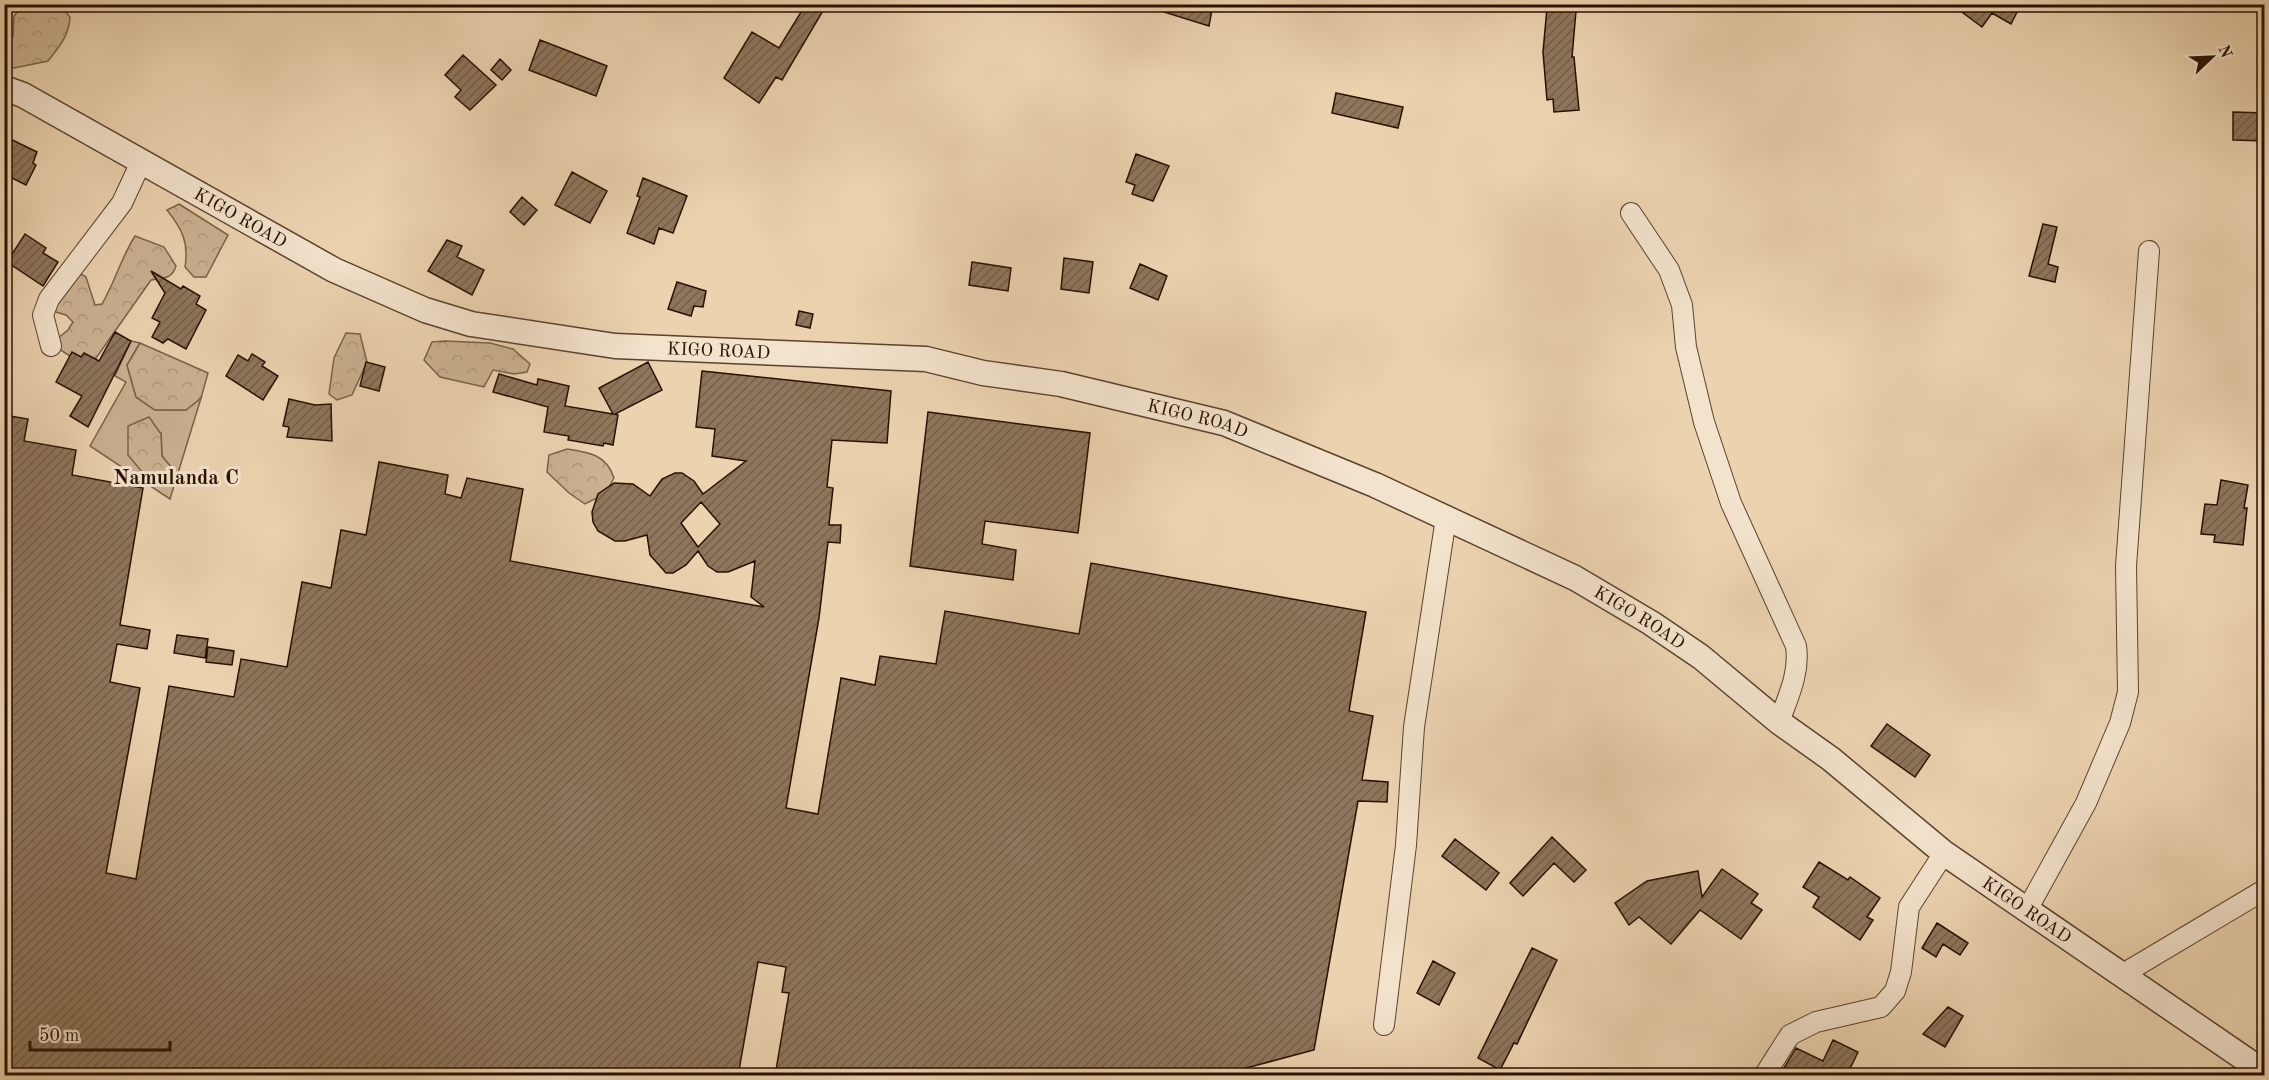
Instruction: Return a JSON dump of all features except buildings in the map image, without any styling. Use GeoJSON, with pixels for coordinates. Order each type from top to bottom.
{"type":"FeatureCollection","features":[{"type":"Feature","properties":{"kind":"street","name":"KIGO ROAD"},"geometry":{"type":"LineString","coordinates":[[4,88],[23,95],[334,270],[425,310],[471,324],[615,346],[926,359],[983,373],[1061,384],[1224,423],[1375,485],[1575,578],[1651,623],[1701,657],[1779,722],[1831,759],[1944,853],[2265,1072]]}},
{"type":"Feature","properties":{"kind":"street"},"geometry":{"type":"LineString","coordinates":[[51,346],[43,315],[50,298],[122,203],[141,162]]}},
{"type":"Feature","properties":{"kind":"street"},"geometry":{"type":"LineString","coordinates":[[1631,213],[1670,270],[1682,305],[1686,347],[1704,422],[1731,503],[1796,646],[1798,661],[1794,681],[1779,722]]}},
{"type":"Feature","properties":{"kind":"street"},"geometry":{"type":"LineString","coordinates":[[2027,910],[2086,803],[2120,723],[2128,692],[2126,566],[2149,251]]}},
{"type":"Feature","properties":{"kind":"street"},"geometry":{"type":"LineString","coordinates":[[1383,1025],[1406,845],[1414,727],[1446,518]]}},
{"type":"Feature","properties":{"kind":"street"},"geometry":{"type":"LineString","coordinates":[[1764,1076],[1790,1035],[1816,1022],[1881,1006],[1894,991],[1900,972],[1909,907],[1944,853]]}},
{"type":"Feature","properties":{"kind":"street"},"geometry":{"type":"LineString","coordinates":[[2123,974],[2265,890]]}},
{"type":"Feature","properties":{"kind":"green space"},"geometry":{"type":"Polygon","coordinates":[[[24,4],[60,5],[70,17],[69,24],[63,41],[48,61],[14,68],[5,64],[5,44],[13,37],[14,16],[24,4]]]}},
{"type":"Feature","properties":{"kind":"green space"},"geometry":{"type":"Polygon","coordinates":[[[179,204],[228,235],[206,277],[194,277],[185,267],[186,250],[183,236],[167,210],[179,204]]]}},
{"type":"Feature","properties":{"kind":"green space"},"geometry":{"type":"Polygon","coordinates":[[[135,236],[164,247],[176,266],[167,277],[151,280],[94,361],[82,364],[59,349],[58,338],[68,330],[73,322],[66,315],[49,310],[74,270],[86,277],[95,305],[102,304],[135,236]]]}},
{"type":"Feature","properties":{"kind":"green space"},"geometry":{"type":"Polygon","coordinates":[[[346,333],[360,334],[367,362],[352,395],[337,400],[329,394],[334,358],[346,333]]]}},
{"type":"Feature","properties":{"kind":"green space"},"geometry":{"type":"Polygon","coordinates":[[[131,341],[140,343],[127,365],[136,397],[155,410],[186,410],[201,398],[170,499],[90,446],[126,382],[115,376],[131,341]],[[161,434],[142,472],[154,480],[166,478],[171,467],[162,456],[161,434]]]}},
{"type":"Feature","properties":{"kind":"green space"},"geometry":{"type":"Polygon","coordinates":[[[432,342],[490,343],[513,349],[530,364],[527,372],[514,374],[493,370],[484,387],[440,377],[424,360],[432,342]]]}},
{"type":"Feature","properties":{"kind":"green space"},"geometry":{"type":"Polygon","coordinates":[[[140,343],[208,373],[201,398],[186,410],[155,410],[136,397],[127,365],[140,343]]]}},
{"type":"Feature","properties":{"kind":"green space"},"geometry":{"type":"Polygon","coordinates":[[[149,417],[161,434],[162,456],[171,467],[166,478],[154,480],[142,472],[128,455],[128,426],[149,417]]]}},
{"type":"Feature","properties":{"kind":"green space"},"geometry":{"type":"Polygon","coordinates":[[[567,449],[590,453],[607,464],[614,478],[605,494],[585,504],[569,493],[547,472],[549,455],[567,449]]]}},
{"type":"Feature","properties":{"kind":"district","name":"Namulanda C"},"geometry":{"type":"Point","coordinates":[176,477]}}]}
